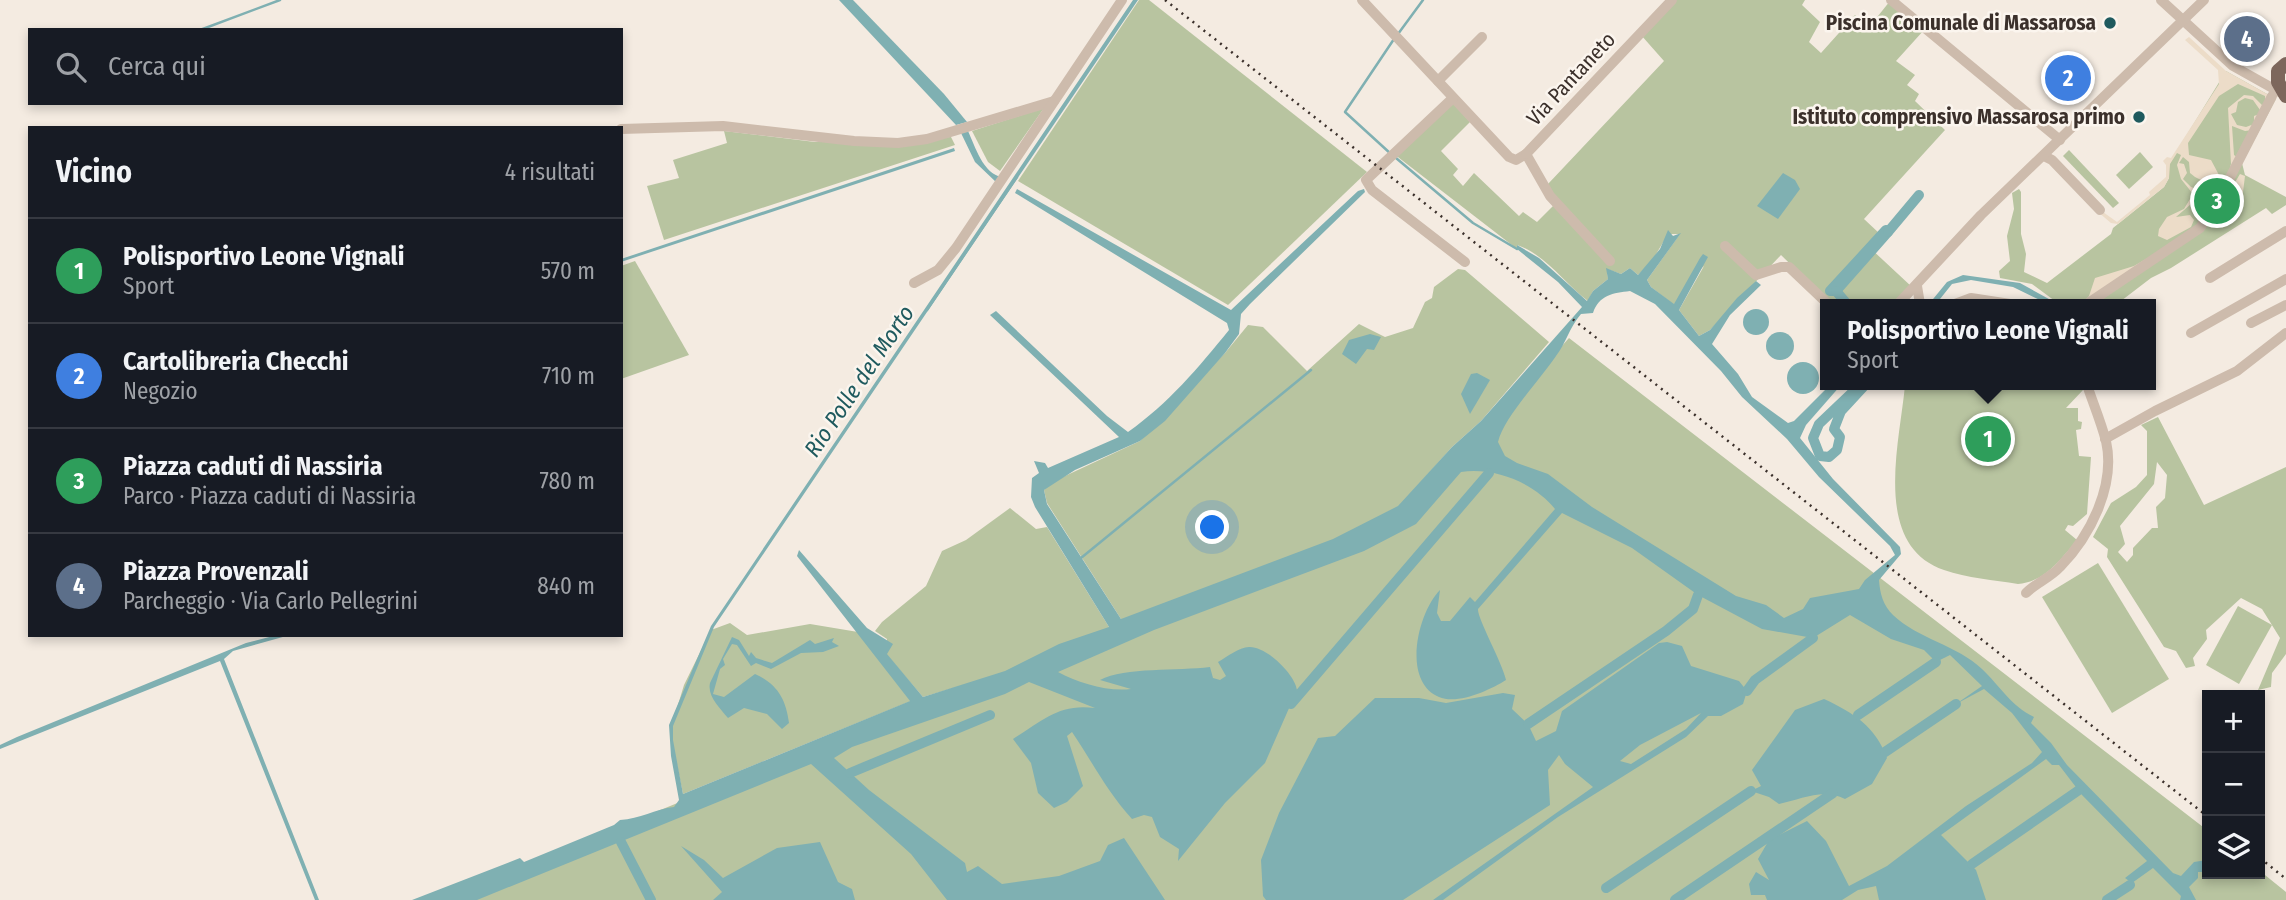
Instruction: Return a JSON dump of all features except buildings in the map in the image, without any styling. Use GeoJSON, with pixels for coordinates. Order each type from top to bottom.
{"type":"FeatureCollection","features":[{"type":"Feature","properties":{"kind":"main road"},"geometry":{"type":"LineString","coordinates":[[2281,96],[2278,71],[2286,64]]}},
{"type":"Feature","properties":{"kind":"street"},"geometry":{"type":"LineString","coordinates":[[914,283],[938,270],[956,248],[1122,0]]}},
{"type":"Feature","properties":{"kind":"street"},"geometry":{"type":"LineString","coordinates":[[1362,0],[1509,157],[1516,160],[1526,154],[1550,196],[1610,261]]}},
{"type":"Feature","properties":{"kind":"street","name":"Via Pantaneto"},"geometry":{"type":"LineString","coordinates":[[1526,154],[1672,0]]}},
{"type":"Feature","properties":{"kind":"street"},"geometry":{"type":"LineString","coordinates":[[1891,0],[2060,140]]}},
{"type":"Feature","properties":{"kind":"street"},"geometry":{"type":"LineString","coordinates":[[2094,299],[2200,228],[2281,96],[2233,66],[2161,0]]}},
{"type":"Feature","properties":{"kind":"street"},"geometry":{"type":"LineString","coordinates":[[1903,299],[1981,215],[2204,0]]}},
{"type":"Feature","properties":{"kind":"street"},"geometry":{"type":"LineString","coordinates":[[1438,82],[1482,37]]}},
{"type":"Feature","properties":{"kind":"street"},"geometry":{"type":"LineString","coordinates":[[1453,98],[1366,180],[1371,190],[1465,262]]}},
{"type":"Feature","properties":{"kind":"street"},"geometry":{"type":"LineString","coordinates":[[623,129],[723,125],[898,143],[927,139],[1054,101]]}},
{"type":"Feature","properties":{"kind":"street"},"geometry":{"type":"LineString","coordinates":[[2044,156],[2052,160],[2100,210]]}},
{"type":"Feature","properties":{"kind":"street"},"geometry":{"type":"LineString","coordinates":[[2210,278],[2286,232]]}},
{"type":"Feature","properties":{"kind":"street"},"geometry":{"type":"LineString","coordinates":[[1725,246],[1756,275],[1789,267],[1823,299]]}},
{"type":"Feature","properties":{"kind":"street"},"geometry":{"type":"LineString","coordinates":[[2190,333],[2286,279]]}},
{"type":"Feature","properties":{"kind":"street"},"geometry":{"type":"LineString","coordinates":[[1917,286],[1919,299]]}},
{"type":"Feature","properties":{"kind":"street"},"geometry":{"type":"LineString","coordinates":[[2251,323],[2286,305]]}},
{"type":"Feature","properties":{"kind":"street"},"geometry":{"type":"LineString","coordinates":[[2105,439],[2237,371],[2286,332]]}},
{"type":"Feature","properties":{"kind":"street"},"geometry":{"type":"LineString","coordinates":[[2273,340],[2286,338]]}},
{"type":"Feature","properties":{"kind":"street"},"geometry":{"type":"LineString","coordinates":[[2026,593],[2060,568],[2084,539],[2094,521],[2103,491],[2105,439],[2089,390]]}},
{"type":"Feature","properties":{"kind":"green space"},"geometry":{"type":"Polygon","coordinates":[[[1139,0],[1149,0],[1367,172],[1228,305],[1018,181],[1139,0]]]}},
{"type":"Feature","properties":{"kind":"green space"},"geometry":{"type":"Polygon","coordinates":[[[1675,0],[1805,0],[1802,5],[1820,22],[1809,42],[1821,53],[1855,15],[1870,26],[1890,1],[1924,30],[1896,61],[1915,75],[1907,85],[1919,94],[1915,101],[1945,130],[1864,219],[1880,234],[1869,247],[1912,287],[1899,299],[1826,299],[1781,255],[1710,330],[1699,336],[1679,310],[1704,266],[1690,279],[1674,305],[1651,287],[1647,280],[1680,234],[1668,234],[1652,261],[1638,275],[1630,268],[1621,274],[1607,269],[1608,279],[1593,291],[1588,301],[1537,255],[1517,245],[1517,249],[1394,154],[1452,102],[1470,122],[1441,151],[1458,169],[1453,175],[1463,186],[1474,173],[1519,216],[1523,212],[1537,222],[1554,205],[1548,184],[1664,61],[1641,35],[1675,0]]]}},
{"type":"Feature","properties":{"kind":"green space"},"geometry":{"type":"Polygon","coordinates":[[[2226,71],[2276,99],[2242,163],[2245,175],[2286,197],[2286,205],[2272,214],[2266,208],[2151,278],[2124,299],[2052,299],[2032,284],[2000,278],[1999,271],[2010,261],[2007,236],[2014,209],[2012,193],[2019,189],[2021,192],[2021,234],[2026,254],[2024,272],[2047,283],[2111,234],[2113,228],[2164,187],[2169,178],[2169,164],[2226,71]]]}},
{"type":"Feature","properties":{"kind":"green space"},"geometry":{"type":"Polygon","coordinates":[[[1044,108],[1000,171],[988,162],[972,131],[1044,108]]]}},
{"type":"Feature","properties":{"kind":"green space"},"geometry":{"type":"Polygon","coordinates":[[[724,131],[815,142],[951,137],[955,145],[664,240],[647,186],[679,178],[673,160],[727,143],[724,131]]]}},
{"type":"Feature","properties":{"kind":"green space"},"geometry":{"type":"Polygon","coordinates":[[[2069,150],[2119,203],[2113,208],[2063,156],[2069,150]]]}},
{"type":"Feature","properties":{"kind":"green space"},"geometry":{"type":"Polygon","coordinates":[[[2140,152],[2153,167],[2129,189],[2116,175],[2140,152]]]}},
{"type":"Feature","properties":{"kind":"green space"},"geometry":{"type":"Polygon","coordinates":[[[635,261],[689,355],[623,378],[623,265],[635,261]]]}},
{"type":"Feature","properties":{"kind":"green space"},"geometry":{"type":"Polygon","coordinates":[[[1458,269],[1465,270],[1549,342],[1481,421],[1452,447],[1403,502],[1433,490],[1569,338],[2202,826],[2202,879],[2265,879],[2265,875],[2286,892],[2286,900],[432,900],[485,882],[967,684],[923,697],[886,654],[887,639],[875,631],[882,622],[926,586],[942,551],[966,540],[1010,508],[1036,529],[1047,527],[1109,627],[1121,619],[1047,503],[1044,490],[1050,483],[1140,441],[1225,353],[1248,325],[1263,327],[1307,371],[1359,324],[1385,337],[1413,328],[1425,302],[1432,298],[1434,287],[1458,269]]]}},
{"type":"Feature","properties":{"kind":"green space"},"geometry":{"type":"Polygon","coordinates":[[[1904,390],[2083,390],[2066,408],[2078,408],[2078,421],[2082,422],[2081,429],[2076,430],[2079,456],[2091,457],[2087,514],[2073,526],[2068,525],[2065,530],[2077,540],[2058,562],[2036,579],[2018,584],[1971,577],[1944,570],[1921,557],[1906,539],[1898,516],[1896,462],[1904,390]]]}},
{"type":"Feature","properties":{"kind":"green space"},"geometry":{"type":"Polygon","coordinates":[[[2158,417],[2204,505],[2286,467],[2286,654],[2272,673],[2271,687],[2258,690],[2280,638],[2262,609],[2241,598],[2206,630],[2207,639],[2193,658],[2195,666],[2186,668],[2176,651],[2164,647],[2107,557],[2108,549],[2093,537],[2111,503],[2136,487],[2147,475],[2147,431],[2141,425],[2158,417]],[[2157,462],[2154,484],[2120,526],[2125,544],[2118,552],[2127,562],[2133,555],[2133,548],[2152,528],[2158,528],[2156,507],[2165,498],[2167,475],[2157,462]]]}},
{"type":"Feature","properties":{"kind":"green space"},"geometry":{"type":"Polygon","coordinates":[[[2098,563],[2169,679],[2112,713],[2042,597],[2098,563]]]}},
{"type":"Feature","properties":{"kind":"green space"},"geometry":{"type":"Polygon","coordinates":[[[2238,606],[2272,625],[2239,684],[2206,665],[2238,606]]]}},
{"type":"Feature","properties":{"kind":"green space"},"geometry":{"type":"Polygon","coordinates":[[[730,623],[747,635],[810,624],[858,632],[911,701],[683,794],[670,731],[684,685],[711,630],[730,623]]]}},
{"type":"Feature","properties":{"kind":"shaded area"},"geometry":{"type":"Polygon","coordinates":[[[2189,37],[2226,71],[2276,99],[2231,183],[2234,184],[2240,174],[2245,176],[2242,200],[2238,208],[2225,215],[2220,212],[2225,202],[2221,201],[2207,223],[2189,239],[2151,261],[2097,299],[2086,299],[2095,278],[2134,266],[2194,231],[2225,184],[2222,182],[2212,191],[2199,192],[2191,204],[2176,217],[2190,215],[2194,220],[2191,227],[2167,240],[2158,236],[2159,229],[2167,217],[2184,209],[2193,194],[2181,179],[2177,165],[2181,155],[2177,153],[2170,164],[2169,178],[2164,187],[2118,224],[2111,223],[2098,212],[2103,207],[2103,212],[2117,222],[2150,195],[2149,192],[2166,177],[2166,165],[2163,161],[2167,157],[2171,158],[2219,84],[2218,70],[2185,40],[2189,37]],[[2238,84],[2219,96],[2188,143],[2189,155],[2211,160],[2219,175],[2227,180],[2231,164],[2228,108],[2244,95],[2253,96],[2262,105],[2265,103],[2265,96],[2238,84]],[[2245,98],[2238,102],[2236,112],[2231,114],[2237,125],[2246,127],[2254,124],[2254,116],[2259,114],[2260,110],[2253,100],[2245,98]],[[2232,126],[2234,155],[2237,157],[2253,130],[2245,131],[2232,126]],[[2183,157],[2179,163],[2184,164],[2187,173],[2183,179],[2191,187],[2199,190],[2204,183],[2215,186],[2220,181],[2211,176],[2201,180],[2195,177],[2190,173],[2189,162],[2183,157]]]}},
{"type":"Feature","properties":{"kind":"water"},"geometry":{"type":"Polygon","coordinates":[[[839,0],[853,0],[944,94],[967,122],[956,125],[839,0]]]}},
{"type":"Feature","properties":{"kind":"water"},"geometry":{"type":"Polygon","coordinates":[[[1133,0],[1138,0],[714,627],[673,726],[683,794],[910,701],[797,556],[799,550],[867,628],[893,644],[887,654],[923,697],[1005,671],[1059,644],[1109,627],[1035,507],[1031,497],[1032,478],[1039,473],[1034,461],[1045,463],[1048,468],[1119,437],[990,315],[996,311],[1107,416],[1128,432],[1170,397],[1229,330],[1227,323],[1015,193],[1017,189],[1231,310],[1358,191],[1364,189],[1365,192],[1241,314],[1239,334],[1165,421],[1140,441],[1075,470],[1044,490],[1047,504],[1121,619],[1333,539],[1398,506],[1452,447],[1481,421],[1582,307],[1558,282],[1517,249],[1517,245],[1539,258],[1587,301],[1593,291],[1608,279],[1606,268],[1621,274],[1630,268],[1638,275],[1660,249],[1668,230],[1673,236],[1681,233],[1647,280],[1651,287],[1674,304],[1700,258],[1703,254],[1708,257],[1679,310],[1699,336],[1710,330],[1737,298],[1756,281],[1761,285],[1730,315],[1712,344],[1738,374],[1752,397],[1788,423],[1794,421],[1825,390],[1837,390],[1806,425],[1800,438],[1833,479],[1900,547],[1901,554],[1879,580],[1883,599],[1893,615],[1982,669],[2012,701],[2034,717],[2031,723],[2051,743],[2067,765],[2173,873],[2181,876],[2194,862],[2202,861],[2202,872],[2198,872],[2198,878],[2189,887],[2196,900],[2180,900],[2181,896],[2153,868],[2132,883],[2125,878],[2147,861],[2082,795],[2059,765],[2052,765],[2046,759],[1941,835],[1976,870],[1986,900],[1879,900],[1876,886],[1858,890],[1842,900],[1767,900],[1765,895],[1751,895],[1749,884],[1756,872],[1769,880],[1758,859],[1769,840],[1807,821],[1826,841],[1849,886],[1887,866],[1966,806],[2032,763],[2042,752],[2012,713],[1984,689],[1956,704],[1982,686],[1950,655],[1936,662],[1924,650],[1891,639],[1850,615],[1813,638],[1762,629],[1698,595],[1632,548],[1562,513],[1478,609],[1506,680],[1464,698],[1439,697],[1427,689],[1420,677],[1417,662],[1420,629],[1432,600],[1440,590],[1437,613],[1441,621],[1450,621],[1470,597],[1475,602],[1555,509],[1536,492],[1513,479],[1474,471],[1461,472],[1416,524],[1364,551],[1154,630],[1058,672],[1084,683],[1113,689],[1131,689],[1100,680],[1137,671],[1210,667],[1213,678],[1220,680],[1226,676],[1218,662],[1237,650],[1249,647],[1271,656],[1291,676],[1297,690],[1265,763],[1225,803],[1178,861],[1179,849],[1160,837],[1152,817],[1144,815],[1132,819],[1107,787],[1072,732],[1067,736],[1083,786],[1067,802],[1054,808],[1038,793],[1031,763],[1013,739],[1061,711],[1082,707],[1095,708],[1029,682],[1005,694],[852,747],[834,758],[869,790],[965,863],[967,872],[978,866],[1002,884],[1059,876],[1100,861],[1108,845],[1124,838],[1165,900],[947,900],[911,854],[811,764],[477,900],[412,900],[520,858],[524,862],[614,825],[620,820],[674,807],[679,800],[671,756],[669,725],[711,626],[1133,0]],[[1630,291],[1612,294],[1599,302],[1593,313],[1581,314],[1549,366],[1507,421],[1498,442],[1505,456],[1548,474],[1592,507],[1736,596],[1766,605],[1784,618],[1803,609],[1810,598],[1859,589],[1865,580],[1895,555],[1890,546],[1819,477],[1787,439],[1742,397],[1721,371],[1655,304],[1630,291]]]}},
{"type":"Feature","properties":{"kind":"water"},"geometry":{"type":"Polygon","coordinates":[[[968,131],[985,165],[995,175],[1002,177],[997,183],[975,162],[961,133],[968,131]]]}},
{"type":"Feature","properties":{"kind":"water"},"geometry":{"type":"Polygon","coordinates":[[[954,148],[955,151],[623,261],[623,258],[954,148]]]}},
{"type":"Feature","properties":{"kind":"water"},"geometry":{"type":"Polygon","coordinates":[[[1783,173],[1795,180],[1800,189],[1778,219],[1757,206],[1783,173]]]}},
{"type":"Feature","properties":{"kind":"water"},"geometry":{"type":"Polygon","coordinates":[[[1963,275],[2020,283],[2049,299],[2038,299],[2013,287],[1971,280],[1952,284],[1940,299],[1933,299],[1947,282],[1963,275]]]}},
{"type":"Feature","properties":{"kind":"water"},"geometry":{"type":"Polygon","coordinates":[[[1756,309],[1766,312],[1769,322],[1766,332],[1756,335],[1746,332],[1743,322],[1746,312],[1756,309]]]}},
{"type":"Feature","properties":{"kind":"water"},"geometry":{"type":"Polygon","coordinates":[[[1780,332],[1790,336],[1794,346],[1790,356],[1780,360],[1770,356],[1766,346],[1770,336],[1780,332]]]}},
{"type":"Feature","properties":{"kind":"water"},"geometry":{"type":"Polygon","coordinates":[[[1370,334],[1381,337],[1374,350],[1367,349],[1356,364],[1342,354],[1349,340],[1370,334]]]}},
{"type":"Feature","properties":{"kind":"water"},"geometry":{"type":"Polygon","coordinates":[[[1803,362],[1815,366],[1819,378],[1815,390],[1803,394],[1791,390],[1787,378],[1791,366],[1803,362]]]}},
{"type":"Feature","properties":{"kind":"water"},"geometry":{"type":"Polygon","coordinates":[[[1477,373],[1490,380],[1470,414],[1461,394],[1471,374],[1477,373]]]}},
{"type":"Feature","properties":{"kind":"water"},"geometry":{"type":"Polygon","coordinates":[[[269,637],[283,637],[233,651],[224,659],[319,900],[315,900],[220,661],[0,749],[0,745],[17,737],[246,643],[269,637]]]}},
{"type":"Feature","properties":{"kind":"water"},"geometry":{"type":"Polygon","coordinates":[[[732,637],[739,640],[749,656],[751,652],[756,658],[772,663],[810,640],[815,644],[834,638],[832,642],[839,646],[823,652],[801,653],[771,669],[756,663],[751,666],[737,645],[732,644],[723,659],[725,665],[720,669],[713,694],[724,697],[755,674],[775,688],[783,700],[789,723],[782,729],[767,714],[744,708],[728,718],[712,697],[710,683],[732,637]]]}},
{"type":"Feature","properties":{"kind":"water"},"geometry":{"type":"Polygon","coordinates":[[[1659,643],[1682,646],[1691,666],[1739,681],[1747,691],[1743,704],[1721,716],[1708,716],[1686,737],[1558,817],[1443,900],[1433,900],[1593,787],[1565,764],[1559,755],[1548,770],[1550,805],[1403,900],[1266,900],[1263,896],[1261,860],[1279,813],[1318,738],[1335,736],[1375,698],[1419,698],[1446,703],[1503,693],[1515,695],[1512,709],[1528,724],[1536,741],[1556,731],[1562,711],[1659,643]],[[1701,713],[1640,745],[1620,761],[1631,764],[1686,729],[1701,713]]]}},
{"type":"Feature","properties":{"kind":"water"},"geometry":{"type":"Polygon","coordinates":[[[1824,699],[1862,722],[1882,747],[1887,758],[1872,784],[1845,799],[1821,794],[1779,804],[1769,797],[1751,791],[1761,786],[1752,770],[1795,710],[1824,699]]]}},
{"type":"Feature","properties":{"kind":"water"},"geometry":{"type":"Polygon","coordinates":[[[820,842],[838,882],[852,889],[855,900],[713,900],[722,892],[681,846],[704,860],[723,878],[777,848],[820,842]]]}},
{"type":"Feature","properties":{"kind":"waterway"},"geometry":{"type":"LineString","coordinates":[[205,28],[280,0]]}},
{"type":"Feature","properties":{"kind":"waterway"},"geometry":{"type":"LineString","coordinates":[[1398,34],[1423,0]]}},
{"type":"Feature","properties":{"kind":"waterway"},"geometry":{"type":"LineString","coordinates":[[1391,154],[1345,112],[1394,39]]}},
{"type":"Feature","properties":{"kind":"waterway"},"geometry":{"type":"LineString","coordinates":[[1396,158],[1473,223],[1517,249]]}},
{"type":"Feature","properties":{"kind":"waterway","name":"Rio Polle del Morto"},"geometry":{"type":"LineString","coordinates":[[927,310],[1017,177]]}},
{"type":"Feature","properties":{"kind":"waterway"},"geometry":{"type":"LineString","coordinates":[[1888,232],[1919,195]]}},
{"type":"Feature","properties":{"kind":"waterway"},"geometry":{"type":"LineString","coordinates":[[1886,230],[1888,232],[1836,291],[1830,291],[1886,230]]}},
{"type":"Feature","properties":{"kind":"waterway"},"geometry":{"type":"LineString","coordinates":[[1836,291],[1843,299]]}},
{"type":"Feature","properties":{"kind":"waterway"},"geometry":{"type":"LineString","coordinates":[[1081,558],[1311,370]]}},
{"type":"Feature","properties":{"kind":"waterway"},"geometry":{"type":"LineString","coordinates":[[1855,390],[1819,424],[1813,438],[1820,456],[1829,457],[1837,450],[1840,437],[1834,429],[1841,411],[1860,390]]}},
{"type":"Feature","properties":{"kind":"waterway"},"geometry":{"type":"LineString","coordinates":[[1291,704],[1489,473]]}},
{"type":"Feature","properties":{"kind":"waterway"},"geometry":{"type":"LineString","coordinates":[[1528,724],[1666,631],[1693,609],[1698,595]]}},
{"type":"Feature","properties":{"kind":"waterway"},"geometry":{"type":"LineString","coordinates":[[1747,691],[1755,680],[1813,638]]}},
{"type":"Feature","properties":{"kind":"waterway"},"geometry":{"type":"LineString","coordinates":[[1858,715],[1936,662]]}},
{"type":"Feature","properties":{"kind":"waterway"},"geometry":{"type":"LineString","coordinates":[[1885,752],[1956,704]]}},
{"type":"Feature","properties":{"kind":"waterway"},"geometry":{"type":"LineString","coordinates":[[850,773],[990,715]]}},
{"type":"Feature","properties":{"kind":"waterway"},"geometry":{"type":"LineString","coordinates":[[1972,864],[2079,790]]}},
{"type":"Feature","properties":{"kind":"waterway"},"geometry":{"type":"LineString","coordinates":[[1606,888],[1751,791]]}},
{"type":"Feature","properties":{"kind":"waterway"},"geometry":{"type":"LineString","coordinates":[[1675,900],[1833,793]]}},
{"type":"Feature","properties":{"kind":"waterway"},"geometry":{"type":"LineString","coordinates":[[621,842],[651,900]]}},
{"type":"Feature","properties":{"kind":"waterway"},"geometry":{"type":"LineString","coordinates":[[2107,900],[2130,885]]}},
{"type":"Feature","properties":{"kind":"railway"},"geometry":{"type":"LineString","coordinates":[[1165,0],[2202,812]]}},
{"type":"Feature","properties":{"kind":"railway"},"geometry":{"type":"LineString","coordinates":[[2265,862],[2286,879]]}},
{"type":"Feature","properties":{"kind":"place","name":"Piscina Comunale di Massarosa"},"geometry":{"type":"Point","coordinates":[2110,23]}},
{"type":"Feature","properties":{"kind":"place","name":"Piazza Provenzali"},"geometry":{"type":"Point","coordinates":[2247,39]}},
{"type":"Feature","properties":{"kind":"place","name":"Cartolibreria Checchi"},"geometry":{"type":"Point","coordinates":[2068,78]}},
{"type":"Feature","properties":{"kind":"place","name":"Istituto comprensivo Massarosa primo"},"geometry":{"type":"Point","coordinates":[2139,117]}},
{"type":"Feature","properties":{"kind":"place","name":"Piazza caduti di Nassiria"},"geometry":{"type":"Point","coordinates":[2217,201]}},
{"type":"Feature","properties":{"kind":"place","name":"Polisportivo Leone Vignali"},"geometry":{"type":"Point","coordinates":[1988,439]}}]}
